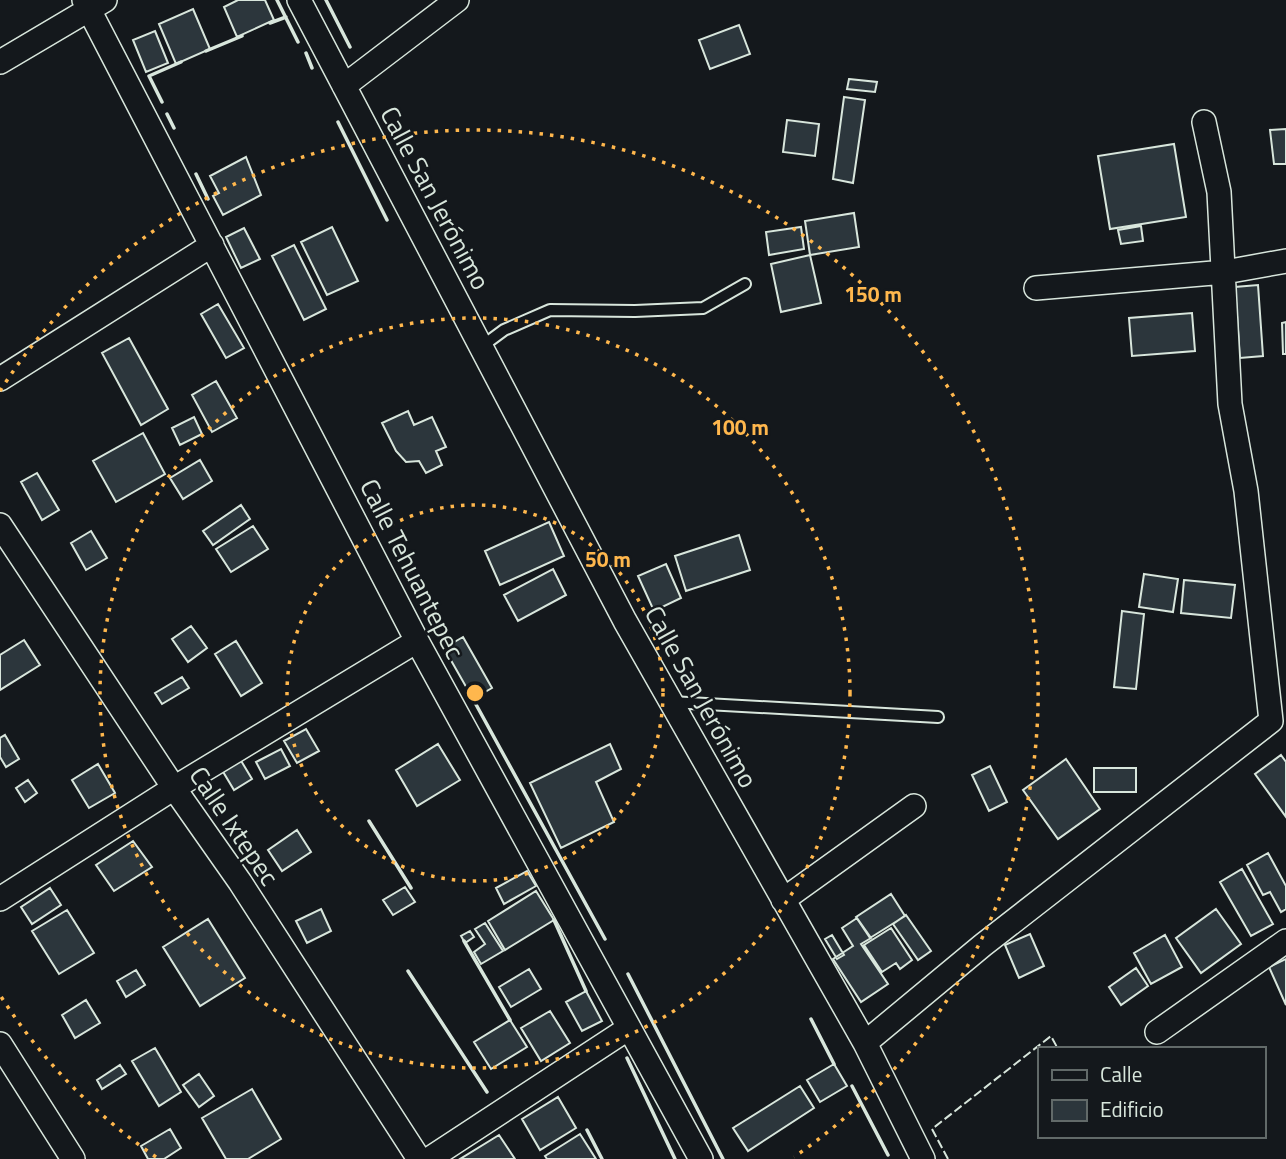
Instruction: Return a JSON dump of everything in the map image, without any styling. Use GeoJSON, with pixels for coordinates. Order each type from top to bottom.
{"type":"FeatureCollection","features":[{"type":"Feature","properties":{"kind":"street","name":"Calle San Jerónimo"},"geometry":{"type":"LineString","coordinates":[[299,0],[625,621],[865,1043],[923,1159]]}},
{"type":"Feature","properties":{"kind":"street"},"geometry":{"type":"LineString","coordinates":[[344,86],[457,0]]}},
{"type":"Feature","properties":{"kind":"street"},"geometry":{"type":"LineString","coordinates":[[0,62],[93,3]]}},
{"type":"Feature","properties":{"kind":"street","name":"Calle Tehuantepec"},"geometry":{"type":"LineString","coordinates":[[93,3],[212,245],[417,641],[701,1159]]}},
{"type":"Feature","properties":{"kind":"street"},"geometry":{"type":"LineString","coordinates":[[865,1043],[983,945],[1271,721],[1246,491],[1230,404],[1219,192],[1204,122]]}},
{"type":"Feature","properties":{"kind":"street"},"geometry":{"type":"LineString","coordinates":[[0,379],[212,245]]}},
{"type":"Feature","properties":{"kind":"street"},"geometry":{"type":"LineString","coordinates":[[1036,288],[1225,272],[1286,261]]}},
{"type":"Feature","properties":{"kind":"street","name":"Calle Ixtepec"},"geometry":{"type":"LineString","coordinates":[[0,525],[174,788],[240,882],[419,1159]]}},
{"type":"Feature","properties":{"kind":"street"},"geometry":{"type":"LineString","coordinates":[[0,899],[174,788],[417,641]]}},
{"type":"Feature","properties":{"kind":"street"},"geometry":{"type":"LineString","coordinates":[[783,900],[914,806]]}},
{"type":"Feature","properties":{"kind":"street"},"geometry":{"type":"LineString","coordinates":[[1157,1032],[1286,941]]}},
{"type":"Feature","properties":{"kind":"street"},"geometry":{"type":"LineString","coordinates":[[429,1159],[629,1028]]}},
{"type":"Feature","properties":{"kind":"street"},"geometry":{"type":"LineString","coordinates":[[0,1044],[73,1159]]}},
{"type":"Feature","properties":{"kind":"lane"},"geometry":{"type":"LineString","coordinates":[[481,346],[504,330],[550,310],[635,311],[703,308],[745,285]]}},
{"type":"Feature","properties":{"kind":"lane"},"geometry":{"type":"LineString","coordinates":[[671,702],[938,717]]}},
{"type":"Feature","properties":{"kind":"building"},"geometry":{"type":"Polygon","coordinates":[[[238,0],[265,0],[274,20],[237,37],[224,7],[238,0]]]}},
{"type":"Feature","properties":{"kind":"building"},"geometry":{"type":"Polygon","coordinates":[[[193,9],[210,49],[176,64],[159,24],[193,9]]]}},
{"type":"Feature","properties":{"kind":"building"},"geometry":{"type":"Polygon","coordinates":[[[739,25],[750,54],[710,69],[699,40],[739,25]]]}},
{"type":"Feature","properties":{"kind":"building"},"geometry":{"type":"Polygon","coordinates":[[[155,31],[168,63],[146,72],[133,40],[155,31]]]}},
{"type":"Feature","properties":{"kind":"building"},"geometry":{"type":"Polygon","coordinates":[[[849,79],[877,82],[875,92],[847,89],[849,79]]]}},
{"type":"Feature","properties":{"kind":"building"},"geometry":{"type":"Polygon","coordinates":[[[844,97],[865,100],[853,183],[833,179],[844,97]]]}},
{"type":"Feature","properties":{"kind":"building"},"geometry":{"type":"Polygon","coordinates":[[[787,120],[819,124],[815,156],[783,152],[787,120]]]}},
{"type":"Feature","properties":{"kind":"building"},"geometry":{"type":"Polygon","coordinates":[[[1286,129],[1286,164],[1274,164],[1270,130],[1286,129]]]}},
{"type":"Feature","properties":{"kind":"building"},"geometry":{"type":"Polygon","coordinates":[[[1174,144],[1186,217],[1110,229],[1098,156],[1174,144]]]}},
{"type":"Feature","properties":{"kind":"building"},"geometry":{"type":"Polygon","coordinates":[[[246,157],[261,195],[223,215],[213,196],[219,193],[210,176],[246,157]]]}},
{"type":"Feature","properties":{"kind":"building"},"geometry":{"type":"Polygon","coordinates":[[[854,213],[859,247],[810,255],[805,221],[854,213]]]}},
{"type":"Feature","properties":{"kind":"building"},"geometry":{"type":"Polygon","coordinates":[[[1141,226],[1143,241],[1121,244],[1118,230],[1141,226]]]}},
{"type":"Feature","properties":{"kind":"building"},"geometry":{"type":"Polygon","coordinates":[[[332,227],[358,281],[327,295],[301,242],[332,227]]]}},
{"type":"Feature","properties":{"kind":"building"},"geometry":{"type":"Polygon","coordinates":[[[801,227],[804,249],[769,255],[766,232],[801,227]]]}},
{"type":"Feature","properties":{"kind":"building"},"geometry":{"type":"Polygon","coordinates":[[[244,228],[260,259],[241,268],[226,237],[244,228]]]}},
{"type":"Feature","properties":{"kind":"building"},"geometry":{"type":"Polygon","coordinates":[[[294,245],[326,309],[304,320],[272,256],[294,245]]]}},
{"type":"Feature","properties":{"kind":"building"},"geometry":{"type":"Polygon","coordinates":[[[810,255],[821,303],[781,312],[771,264],[810,255]]]}},
{"type":"Feature","properties":{"kind":"building"},"geometry":{"type":"Polygon","coordinates":[[[1258,285],[1263,356],[1240,358],[1235,287],[1258,285]]]}},
{"type":"Feature","properties":{"kind":"building"},"geometry":{"type":"Polygon","coordinates":[[[218,304],[244,348],[226,358],[201,314],[218,304]]]}},
{"type":"Feature","properties":{"kind":"building"},"geometry":{"type":"Polygon","coordinates":[[[1192,313],[1195,351],[1132,356],[1129,318],[1192,313]]]}},
{"type":"Feature","properties":{"kind":"building"},"geometry":{"type":"Polygon","coordinates":[[[1286,322],[1286,354],[1283,354],[1282,323],[1286,322]]]}},
{"type":"Feature","properties":{"kind":"building"},"geometry":{"type":"Polygon","coordinates":[[[129,338],[168,409],[141,425],[102,353],[129,338]]]}},
{"type":"Feature","properties":{"kind":"building"},"geometry":{"type":"Polygon","coordinates":[[[216,381],[237,418],[212,432],[192,395],[216,381]]]}},
{"type":"Feature","properties":{"kind":"building"},"geometry":{"type":"Polygon","coordinates":[[[408,411],[414,425],[432,417],[446,447],[436,451],[442,465],[426,473],[419,461],[406,462],[396,451],[382,423],[408,411]]]}},
{"type":"Feature","properties":{"kind":"building"},"geometry":{"type":"Polygon","coordinates":[[[194,417],[202,434],[180,445],[172,428],[194,417]]]}},
{"type":"Feature","properties":{"kind":"building"},"geometry":{"type":"Polygon","coordinates":[[[143,433],[165,474],[116,502],[93,461],[143,433]]]}},
{"type":"Feature","properties":{"kind":"building"},"geometry":{"type":"Polygon","coordinates":[[[200,460],[212,481],[183,499],[170,478],[200,460]]]}},
{"type":"Feature","properties":{"kind":"building"},"geometry":{"type":"Polygon","coordinates":[[[37,473],[59,510],[42,520],[21,482],[37,473]]]}},
{"type":"Feature","properties":{"kind":"building"},"geometry":{"type":"Polygon","coordinates":[[[241,505],[250,519],[213,545],[203,531],[241,505]]]}},
{"type":"Feature","properties":{"kind":"building"},"geometry":{"type":"Polygon","coordinates":[[[549,522],[564,556],[500,585],[485,551],[549,522]]]}},
{"type":"Feature","properties":{"kind":"building"},"geometry":{"type":"Polygon","coordinates":[[[253,526],[268,549],[231,572],[216,549],[253,526]]]}},
{"type":"Feature","properties":{"kind":"building"},"geometry":{"type":"Polygon","coordinates":[[[91,531],[107,558],[86,570],[71,543],[91,531]]]}},
{"type":"Feature","properties":{"kind":"building"},"geometry":{"type":"Polygon","coordinates":[[[739,535],[750,570],[686,591],[675,556],[739,535]]]}},
{"type":"Feature","properties":{"kind":"building"},"geometry":{"type":"Polygon","coordinates":[[[666,564],[681,598],[654,611],[638,576],[666,564]]]}},
{"type":"Feature","properties":{"kind":"building"},"geometry":{"type":"Polygon","coordinates":[[[553,569],[566,595],[518,621],[504,595],[553,569]]]}},
{"type":"Feature","properties":{"kind":"building"},"geometry":{"type":"Polygon","coordinates":[[[1144,574],[1178,579],[1173,612],[1139,607],[1144,574]]]}},
{"type":"Feature","properties":{"kind":"building"},"geometry":{"type":"Polygon","coordinates":[[[1184,580],[1235,585],[1231,618],[1181,613],[1184,580]]]}},
{"type":"Feature","properties":{"kind":"building"},"geometry":{"type":"Polygon","coordinates":[[[1122,611],[1144,614],[1136,689],[1114,687],[1122,611]]]}},
{"type":"Feature","properties":{"kind":"building"},"geometry":{"type":"Polygon","coordinates":[[[191,626],[207,648],[188,662],[172,639],[191,626]]]}},
{"type":"Feature","properties":{"kind":"building"},"geometry":{"type":"Polygon","coordinates":[[[463,637],[492,688],[473,699],[444,648],[463,637]]]}},
{"type":"Feature","properties":{"kind":"building"},"geometry":{"type":"Polygon","coordinates":[[[24,640],[40,665],[0,690],[0,655],[24,640]]]}},
{"type":"Feature","properties":{"kind":"building"},"geometry":{"type":"Polygon","coordinates":[[[236,641],[262,683],[241,696],[215,654],[236,641]]]}},
{"type":"Feature","properties":{"kind":"building"},"geometry":{"type":"Polygon","coordinates":[[[182,677],[189,688],[162,704],[155,693],[182,677]]]}},
{"type":"Feature","properties":{"kind":"building"},"geometry":{"type":"Polygon","coordinates":[[[306,729],[319,751],[297,763],[284,741],[306,729]]]}},
{"type":"Feature","properties":{"kind":"building"},"geometry":{"type":"Polygon","coordinates":[[[5,735],[19,759],[6,767],[0,757],[0,738],[5,735]]]}},
{"type":"Feature","properties":{"kind":"building"},"geometry":{"type":"Polygon","coordinates":[[[438,744],[460,780],[417,806],[396,770],[438,744]]]}},
{"type":"Feature","properties":{"kind":"building"},"geometry":{"type":"Polygon","coordinates":[[[610,744],[621,769],[596,782],[614,822],[561,848],[530,783],[610,744]]]}},
{"type":"Feature","properties":{"kind":"building"},"geometry":{"type":"Polygon","coordinates":[[[281,749],[290,766],[265,779],[256,762],[281,749]]]}},
{"type":"Feature","properties":{"kind":"building"},"geometry":{"type":"Polygon","coordinates":[[[1281,755],[1286,762],[1286,817],[1255,774],[1281,755]]]}},
{"type":"Feature","properties":{"kind":"building"},"geometry":{"type":"Polygon","coordinates":[[[240,759],[252,779],[234,790],[222,770],[240,759]]]}},
{"type":"Feature","properties":{"kind":"building"},"geometry":{"type":"Polygon","coordinates":[[[1066,759],[1100,809],[1058,839],[1023,790],[1066,759]]]}},
{"type":"Feature","properties":{"kind":"building"},"geometry":{"type":"Polygon","coordinates":[[[98,764],[115,793],[89,808],[72,780],[98,764]]]}},
{"type":"Feature","properties":{"kind":"building"},"geometry":{"type":"Polygon","coordinates":[[[990,766],[1007,802],[989,811],[972,775],[990,766]]]}},
{"type":"Feature","properties":{"kind":"building"},"geometry":{"type":"Polygon","coordinates":[[[1094,768],[1136,768],[1136,792],[1094,792],[1094,768]]]}},
{"type":"Feature","properties":{"kind":"building"},"geometry":{"type":"Polygon","coordinates":[[[28,780],[37,793],[25,802],[16,788],[28,780]]]}},
{"type":"Feature","properties":{"kind":"building"},"geometry":{"type":"Polygon","coordinates":[[[297,830],[311,852],[282,871],[268,850],[297,830]]]}},
{"type":"Feature","properties":{"kind":"building"},"geometry":{"type":"Polygon","coordinates":[[[133,841],[152,867],[114,891],[96,865],[133,841]]]}},
{"type":"Feature","properties":{"kind":"building"},"geometry":{"type":"Polygon","coordinates":[[[1268,853],[1286,886],[1286,909],[1281,912],[1270,892],[1263,895],[1247,865],[1268,853]]]}},
{"type":"Feature","properties":{"kind":"building"},"geometry":{"type":"Polygon","coordinates":[[[1242,869],[1273,924],[1251,936],[1220,882],[1242,869]]]}},
{"type":"Feature","properties":{"kind":"building"},"geometry":{"type":"Polygon","coordinates":[[[527,871],[536,886],[504,904],[496,888],[527,871]]]}},
{"type":"Feature","properties":{"kind":"building"},"geometry":{"type":"Polygon","coordinates":[[[405,887],[415,902],[393,915],[383,900],[405,887]]]}},
{"type":"Feature","properties":{"kind":"building"},"geometry":{"type":"Polygon","coordinates":[[[50,888],[61,905],[32,924],[21,907],[50,888]]]}},
{"type":"Feature","properties":{"kind":"building"},"geometry":{"type":"Polygon","coordinates":[[[536,891],[554,920],[505,950],[488,921],[536,891]]]}},
{"type":"Feature","properties":{"kind":"building"},"geometry":{"type":"Polygon","coordinates":[[[891,894],[905,916],[870,938],[856,917],[891,894]]]}},
{"type":"Feature","properties":{"kind":"building"},"geometry":{"type":"Polygon","coordinates":[[[321,909],[331,931],[307,943],[296,921],[321,909]]]}},
{"type":"Feature","properties":{"kind":"building"},"geometry":{"type":"Polygon","coordinates":[[[1216,909],[1241,944],[1201,973],[1176,938],[1216,909]]]}},
{"type":"Feature","properties":{"kind":"building"},"geometry":{"type":"Polygon","coordinates":[[[67,910],[94,953],[59,974],[32,931],[67,910]]]}},
{"type":"Feature","properties":{"kind":"building"},"geometry":{"type":"Polygon","coordinates":[[[906,915],[931,951],[918,960],[893,924],[906,915]]]}},
{"type":"Feature","properties":{"kind":"building"},"geometry":{"type":"Polygon","coordinates":[[[857,918],[871,938],[861,944],[888,984],[861,1002],[833,959],[853,946],[842,928],[857,918]]]}},
{"type":"Feature","properties":{"kind":"building"},"geometry":{"type":"Polygon","coordinates":[[[208,919],[245,978],[200,1006],[163,947],[208,919]]]}},
{"type":"Feature","properties":{"kind":"building"},"geometry":{"type":"Polygon","coordinates":[[[485,923],[503,951],[481,964],[474,952],[485,944],[475,929],[485,923]]]}},
{"type":"Feature","properties":{"kind":"building"},"geometry":{"type":"Polygon","coordinates":[[[891,928],[912,960],[900,969],[896,963],[882,972],[864,945],[891,928]]]}},
{"type":"Feature","properties":{"kind":"building"},"geometry":{"type":"Polygon","coordinates":[[[470,931],[474,937],[465,943],[461,936],[470,931]]]}},
{"type":"Feature","properties":{"kind":"building"},"geometry":{"type":"Polygon","coordinates":[[[1030,934],[1044,966],[1019,978],[1005,945],[1030,934]]]}},
{"type":"Feature","properties":{"kind":"building"},"geometry":{"type":"Polygon","coordinates":[[[832,935],[844,955],[837,959],[825,939],[832,935]]]}},
{"type":"Feature","properties":{"kind":"building"},"geometry":{"type":"Polygon","coordinates":[[[1165,935],[1182,967],[1151,984],[1134,953],[1165,935]]]}},
{"type":"Feature","properties":{"kind":"building"},"geometry":{"type":"Polygon","coordinates":[[[1286,959],[1286,1005],[1269,967],[1286,959]]]}},
{"type":"Feature","properties":{"kind":"building"},"geometry":{"type":"Polygon","coordinates":[[[1136,968],[1148,986],[1121,1005],[1109,987],[1136,968]]]}},
{"type":"Feature","properties":{"kind":"building"},"geometry":{"type":"Polygon","coordinates":[[[529,969],[541,989],[511,1007],[499,987],[529,969]]]}},
{"type":"Feature","properties":{"kind":"building"},"geometry":{"type":"Polygon","coordinates":[[[136,970],[145,985],[126,997],[117,981],[136,970]]]}},
{"type":"Feature","properties":{"kind":"building"},"geometry":{"type":"Polygon","coordinates":[[[586,991],[602,1021],[582,1031],[566,1002],[586,991]]]}},
{"type":"Feature","properties":{"kind":"building"},"geometry":{"type":"Polygon","coordinates":[[[86,1000],[100,1023],[75,1038],[62,1015],[86,1000]]]}},
{"type":"Feature","properties":{"kind":"building"},"geometry":{"type":"Polygon","coordinates":[[[550,1011],[570,1043],[541,1061],[521,1028],[550,1011]]]}},
{"type":"Feature","properties":{"kind":"building"},"geometry":{"type":"Polygon","coordinates":[[[510,1020],[527,1047],[491,1069],[474,1042],[510,1020]]]}},
{"type":"Feature","properties":{"kind":"building"},"geometry":{"type":"Polygon","coordinates":[[[155,1048],[181,1092],[159,1106],[132,1061],[155,1048]]]}},
{"type":"Feature","properties":{"kind":"building"},"geometry":{"type":"Polygon","coordinates":[[[834,1064],[847,1086],[820,1102],[807,1080],[834,1064]]]}},
{"type":"Feature","properties":{"kind":"building"},"geometry":{"type":"Polygon","coordinates":[[[120,1065],[126,1074],[102,1089],[97,1080],[120,1065]]]}},
{"type":"Feature","properties":{"kind":"building"},"geometry":{"type":"Polygon","coordinates":[[[199,1074],[214,1096],[199,1107],[183,1085],[199,1074]]]}},
{"type":"Feature","properties":{"kind":"building"},"geometry":{"type":"Polygon","coordinates":[[[800,1086],[814,1108],[748,1151],[733,1128],[800,1086]]]}},
{"type":"Feature","properties":{"kind":"building"},"geometry":{"type":"Polygon","coordinates":[[[252,1089],[281,1139],[248,1159],[226,1159],[202,1118],[252,1089]]]}},
{"type":"Feature","properties":{"kind":"building"},"geometry":{"type":"Polygon","coordinates":[[[558,1097],[576,1128],[540,1150],[522,1119],[558,1097]]]}},
{"type":"Feature","properties":{"kind":"building"},"geometry":{"type":"Polygon","coordinates":[[[170,1129],[181,1148],[164,1159],[148,1159],[141,1146],[170,1129]]]}},
{"type":"Feature","properties":{"kind":"building"},"geometry":{"type":"Polygon","coordinates":[[[580,1134],[596,1159],[547,1159],[545,1156],[580,1134]]]}},
{"type":"Feature","properties":{"kind":"building"},"geometry":{"type":"Polygon","coordinates":[[[499,1135],[515,1159],[460,1159],[499,1135]]]}},
{"type":"Feature","properties":{"kind":"fence"},"geometry":{"type":"LineString","coordinates":[[948,1159],[932,1129],[1051,1036],[1057,1047]]}},
{"type":"Feature","properties":{"kind":"wall"},"geometry":{"type":"LineString","coordinates":[[277,0],[298,42]]}},
{"type":"Feature","properties":{"kind":"wall"},"geometry":{"type":"LineString","coordinates":[[326,0],[350,47]]}},
{"type":"Feature","properties":{"kind":"wall"},"geometry":{"type":"LineString","coordinates":[[270,23],[286,17]]}},
{"type":"Feature","properties":{"kind":"wall"},"geometry":{"type":"LineString","coordinates":[[206,51],[242,36]]}},
{"type":"Feature","properties":{"kind":"wall"},"geometry":{"type":"LineString","coordinates":[[306,53],[312,68]]}},
{"type":"Feature","properties":{"kind":"wall"},"geometry":{"type":"LineString","coordinates":[[162,102],[149,76],[181,62]]}},
{"type":"Feature","properties":{"kind":"wall"},"geometry":{"type":"LineString","coordinates":[[167,114],[174,128]]}},
{"type":"Feature","properties":{"kind":"wall"},"geometry":{"type":"LineString","coordinates":[[338,122],[387,220]]}},
{"type":"Feature","properties":{"kind":"wall"},"geometry":{"type":"LineString","coordinates":[[196,174],[208,199]]}},
{"type":"Feature","properties":{"kind":"wall"},"geometry":{"type":"LineString","coordinates":[[473,699],[605,939]]}},
{"type":"Feature","properties":{"kind":"wall"},"geometry":{"type":"LineString","coordinates":[[369,821],[411,888]]}},
{"type":"Feature","properties":{"kind":"wall"},"geometry":{"type":"LineString","coordinates":[[554,920],[586,991]]}},
{"type":"Feature","properties":{"kind":"wall"},"geometry":{"type":"LineString","coordinates":[[464,941],[510,1020]]}},
{"type":"Feature","properties":{"kind":"wall"},"geometry":{"type":"LineString","coordinates":[[408,971],[487,1092]]}},
{"type":"Feature","properties":{"kind":"wall"},"geometry":{"type":"LineString","coordinates":[[628,974],[723,1159]]}},
{"type":"Feature","properties":{"kind":"wall"},"geometry":{"type":"LineString","coordinates":[[811,1019],[834,1064]]}},
{"type":"Feature","properties":{"kind":"wall"},"geometry":{"type":"LineString","coordinates":[[627,1058],[675,1159]]}},
{"type":"Feature","properties":{"kind":"wall"},"geometry":{"type":"LineString","coordinates":[[852,1086],[888,1155]]}},
{"type":"Feature","properties":{"kind":"wall"},"geometry":{"type":"LineString","coordinates":[[587,1130],[602,1159]]}}]}
